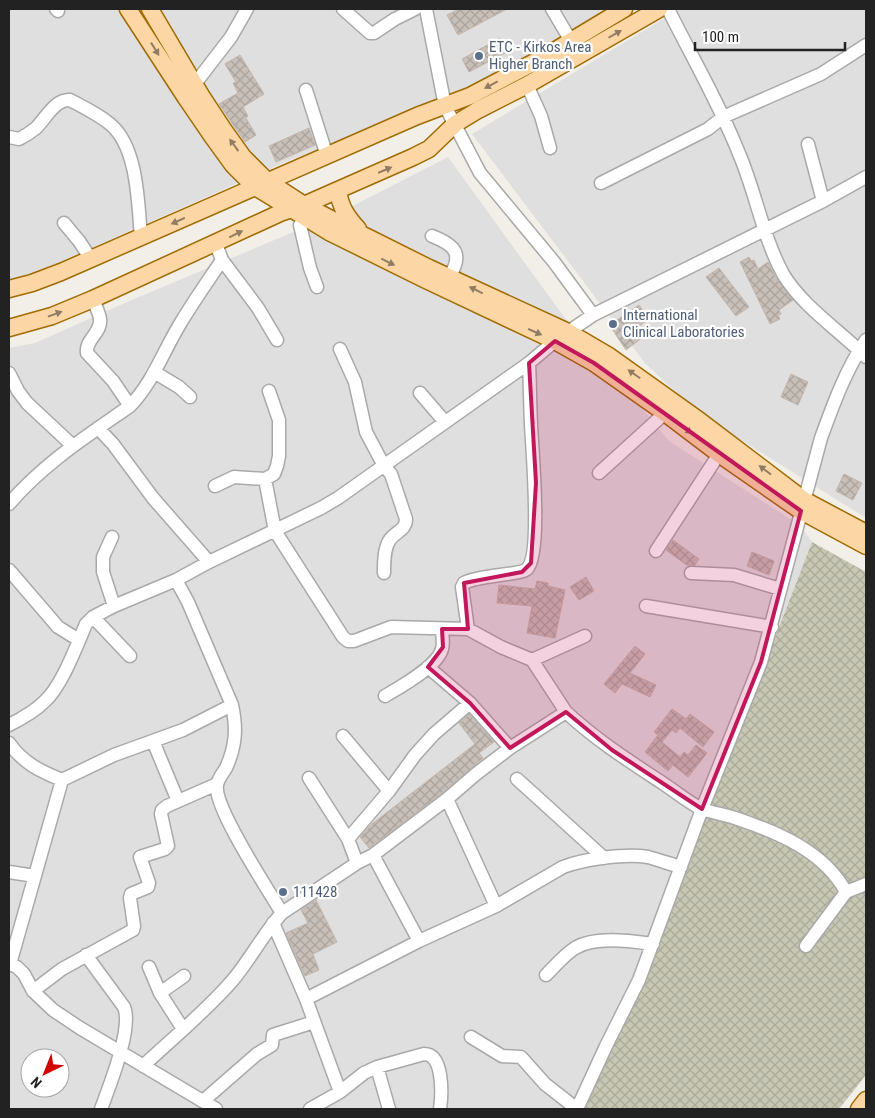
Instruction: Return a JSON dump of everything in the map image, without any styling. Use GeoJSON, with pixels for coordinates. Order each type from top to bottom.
{"type":"FeatureCollection","features":[{"type":"Feature","properties":{"kind":"main road"},"geometry":{"type":"LineString","coordinates":[[128,9],[186,98],[233,165],[297,207],[358,239],[562,337],[609,356],[673,401],[803,505],[866,533]]}},
{"type":"Feature","properties":{"kind":"main road"},"geometry":{"type":"LineString","coordinates":[[150,9],[194,85],[223,129],[250,164],[261,183]]}},
{"type":"Feature","properties":{"kind":"main road"},"geometry":{"type":"LineString","coordinates":[[9,289],[32,283],[91,259],[261,183],[417,116],[470,96],[571,41],[624,9]]}},
{"type":"Feature","properties":{"kind":"main road"},"geometry":{"type":"LineString","coordinates":[[9,328],[52,316],[93,299],[264,221],[392,167],[429,149],[456,124],[478,110],[527,85],[659,9]]}},
{"type":"Feature","properties":{"kind":"main road"},"geometry":{"type":"LineString","coordinates":[[250,164],[265,170],[292,170]]}},
{"type":"Feature","properties":{"kind":"main road"},"geometry":{"type":"LineString","coordinates":[[221,202],[231,180],[233,165]]}},
{"type":"Feature","properties":{"kind":"main road"},"geometry":{"type":"LineString","coordinates":[[338,190],[340,203],[358,239]]}},
{"type":"Feature","properties":{"kind":"main road"},"geometry":{"type":"LineString","coordinates":[[264,221],[285,220],[337,243],[358,239],[449,277],[562,337],[594,363],[719,454],[866,546]]}},
{"type":"Feature","properties":{"kind":"main road"},"geometry":{"type":"LineString","coordinates":[[859,1109],[866,1100]]}},
{"type":"Feature","properties":{"kind":"street"},"geometry":{"type":"LineString","coordinates":[[194,85],[231,37],[247,9]]}},
{"type":"Feature","properties":{"kind":"street"},"geometry":{"type":"LineString","coordinates":[[343,9],[370,33],[374,33],[415,9]]}},
{"type":"Feature","properties":{"kind":"street"},"geometry":{"type":"LineString","coordinates":[[426,9],[445,106],[480,173],[554,262],[592,315]]}},
{"type":"Feature","properties":{"kind":"street"},"geometry":{"type":"LineString","coordinates":[[552,9],[571,41]]}},
{"type":"Feature","properties":{"kind":"street"},"geometry":{"type":"LineString","coordinates":[[471,1037],[502,1056],[521,1057],[545,1084],[577,1109],[606,1046],[640,980],[702,809],[761,662],[772,628],[780,588],[821,438],[831,410],[864,349],[814,311],[783,273],[765,230],[740,156],[723,117],[668,9]]}},
{"type":"Feature","properties":{"kind":"street"},"geometry":{"type":"LineString","coordinates":[[601,182],[708,129],[723,117],[821,74],[866,45]]}},
{"type":"Feature","properties":{"kind":"street"},"geometry":{"type":"LineString","coordinates":[[527,85],[541,116],[550,148]]}},
{"type":"Feature","properties":{"kind":"street"},"geometry":{"type":"LineString","coordinates":[[306,90],[327,156]]}},
{"type":"Feature","properties":{"kind":"street"},"geometry":{"type":"LineString","coordinates":[[9,136],[19,139],[23,137],[37,127],[58,103],[65,99],[70,100],[110,124],[121,136],[136,176],[141,237]]}},
{"type":"Feature","properties":{"kind":"street"},"geometry":{"type":"LineString","coordinates":[[808,144],[823,201]]}},
{"type":"Feature","properties":{"kind":"street"},"geometry":{"type":"LineString","coordinates":[[10,723],[33,712],[55,690],[86,624],[93,617],[176,580],[326,505],[529,363],[592,315],[823,201],[866,177]]}},
{"type":"Feature","properties":{"kind":"street"},"geometry":{"type":"LineString","coordinates":[[64,223],[91,259]]}},
{"type":"Feature","properties":{"kind":"street"},"geometry":{"type":"LineString","coordinates":[[300,225],[310,268],[317,287]]}},
{"type":"Feature","properties":{"kind":"street"},"geometry":{"type":"LineString","coordinates":[[432,236],[443,240],[455,251],[457,265],[449,277]]}},
{"type":"Feature","properties":{"kind":"street"},"geometry":{"type":"LineString","coordinates":[[216,244],[222,260],[258,308],[277,340]]}},
{"type":"Feature","properties":{"kind":"street"},"geometry":{"type":"LineString","coordinates":[[9,504],[24,486],[72,445],[130,406],[142,393],[180,324],[222,260]]}},
{"type":"Feature","properties":{"kind":"street"},"geometry":{"type":"LineString","coordinates":[[93,299],[100,318],[100,326],[86,347],[87,352],[130,406]]}},
{"type":"Feature","properties":{"kind":"street"},"geometry":{"type":"LineString","coordinates":[[340,349],[355,382],[366,432],[384,466],[391,474],[406,519],[406,524],[388,543],[384,573]]}},
{"type":"Feature","properties":{"kind":"street"},"geometry":{"type":"LineString","coordinates":[[468,629],[462,587],[464,583],[492,575],[522,572],[531,563],[534,544],[536,483],[531,425],[529,363]]}},
{"type":"Feature","properties":{"kind":"street"},"geometry":{"type":"LineString","coordinates":[[154,372],[190,397]]}},
{"type":"Feature","properties":{"kind":"street"},"geometry":{"type":"LineString","coordinates":[[9,373],[27,404],[72,445]]}},
{"type":"Feature","properties":{"kind":"street"},"geometry":{"type":"LineString","coordinates":[[215,486],[234,477],[265,479],[274,474],[279,456],[279,420],[268,391]]}},
{"type":"Feature","properties":{"kind":"street"},"geometry":{"type":"LineString","coordinates":[[420,393],[445,422]]}},
{"type":"Feature","properties":{"kind":"street"},"geometry":{"type":"LineString","coordinates":[[599,473],[665,413]]}},
{"type":"Feature","properties":{"kind":"street"},"geometry":{"type":"LineString","coordinates":[[98,428],[113,444],[154,498],[209,562]]}},
{"type":"Feature","properties":{"kind":"street"},"geometry":{"type":"LineString","coordinates":[[656,551],[719,454]]}},
{"type":"Feature","properties":{"kind":"street"},"geometry":{"type":"LineString","coordinates":[[265,479],[275,531],[343,637],[348,641],[354,641],[391,627],[468,629],[501,647],[532,660],[566,712],[586,731],[702,809],[734,817],[774,832],[802,847],[823,862],[834,873],[846,892]]}},
{"type":"Feature","properties":{"kind":"street"},"geometry":{"type":"LineString","coordinates":[[112,537],[103,557],[104,572],[114,606]]}},
{"type":"Feature","properties":{"kind":"street"},"geometry":{"type":"LineString","coordinates":[[9,570],[58,627],[79,640]]}},
{"type":"Feature","properties":{"kind":"street"},"geometry":{"type":"LineString","coordinates":[[691,573],[734,575],[780,588]]}},
{"type":"Feature","properties":{"kind":"street"},"geometry":{"type":"LineString","coordinates":[[176,580],[188,602],[232,705],[236,723],[230,758],[217,784],[220,804],[239,842],[282,913]]}},
{"type":"Feature","properties":{"kind":"street"},"geometry":{"type":"LineString","coordinates":[[646,606],[772,628]]}},
{"type":"Feature","properties":{"kind":"street"},"geometry":{"type":"LineString","coordinates":[[93,617],[130,656]]}},
{"type":"Feature","properties":{"kind":"street"},"geometry":{"type":"LineString","coordinates":[[384,696],[404,685],[434,661],[443,647],[442,629]]}},
{"type":"Feature","properties":{"kind":"street"},"geometry":{"type":"LineString","coordinates":[[532,660],[586,636]]}},
{"type":"Feature","properties":{"kind":"street"},"geometry":{"type":"LineString","coordinates":[[428,667],[470,703],[510,748]]}},
{"type":"Feature","properties":{"kind":"street"},"geometry":{"type":"LineString","coordinates":[[348,839],[389,791],[415,755],[434,734],[470,703]]}},
{"type":"Feature","properties":{"kind":"street"},"geometry":{"type":"LineString","coordinates":[[9,744],[23,761],[62,780],[114,755],[183,730],[232,705]]}},
{"type":"Feature","properties":{"kind":"street"},"geometry":{"type":"LineString","coordinates":[[143,1066],[208,1007],[234,979],[282,913],[357,863],[374,855],[510,748],[566,712]]}},
{"type":"Feature","properties":{"kind":"street"},"geometry":{"type":"LineString","coordinates":[[343,736],[389,791]]}},
{"type":"Feature","properties":{"kind":"street"},"geometry":{"type":"LineString","coordinates":[[153,741],[178,801]]}},
{"type":"Feature","properties":{"kind":"street"},"geometry":{"type":"LineString","coordinates":[[309,778],[348,839],[357,863]]}},
{"type":"Feature","properties":{"kind":"street"},"geometry":{"type":"LineString","coordinates":[[517,779],[604,858]]}},
{"type":"Feature","properties":{"kind":"street"},"geometry":{"type":"LineString","coordinates":[[62,780],[9,964],[24,974],[33,991],[54,1010],[216,1109]]}},
{"type":"Feature","properties":{"kind":"street"},"geometry":{"type":"LineString","coordinates":[[33,991],[86,954],[133,930],[131,894],[148,887],[149,883],[140,857],[165,849],[168,846],[162,810],[217,784]]}},
{"type":"Feature","properties":{"kind":"street"},"geometry":{"type":"LineString","coordinates":[[447,799],[496,906]]}},
{"type":"Feature","properties":{"kind":"street"},"geometry":{"type":"LineString","coordinates":[[374,855],[419,942]]}},
{"type":"Feature","properties":{"kind":"street"},"geometry":{"type":"LineString","coordinates":[[306,999],[419,942],[496,906],[575,862],[604,858],[646,857],[681,867]]}},
{"type":"Feature","properties":{"kind":"street"},"geometry":{"type":"LineString","coordinates":[[9,872],[35,876]]}},
{"type":"Feature","properties":{"kind":"street"},"geometry":{"type":"LineString","coordinates":[[806,946],[846,892],[866,884]]}},
{"type":"Feature","properties":{"kind":"street"},"geometry":{"type":"LineString","coordinates":[[273,924],[306,999],[340,1092]]}},
{"type":"Feature","properties":{"kind":"street"},"geometry":{"type":"LineString","coordinates":[[546,975],[569,953],[586,944],[627,941],[653,944]]}},
{"type":"Feature","properties":{"kind":"street"},"geometry":{"type":"LineString","coordinates":[[86,954],[127,1014],[120,1052],[101,1109]]}},
{"type":"Feature","properties":{"kind":"street"},"geometry":{"type":"LineString","coordinates":[[150,968],[160,993],[184,1029]]}},
{"type":"Feature","properties":{"kind":"street"},"geometry":{"type":"LineString","coordinates":[[160,993],[184,976]]}},
{"type":"Feature","properties":{"kind":"street"},"geometry":{"type":"LineString","coordinates":[[203,1101],[258,1054],[272,1045],[273,1035],[314,1022]]}},
{"type":"Feature","properties":{"kind":"street"},"geometry":{"type":"LineString","coordinates":[[310,1109],[340,1092],[364,1073],[377,1067],[424,1054],[430,1054],[434,1057],[439,1073],[442,1087],[440,1109]]}},
{"type":"Feature","properties":{"kind":"street"},"geometry":{"type":"LineString","coordinates":[[377,1067],[389,1109]]}},
{"type":"Feature","properties":{"kind":"highlighted area"},"geometry":{"type":"Polygon","coordinates":[[[555,341],[594,363],[801,511],[761,662],[702,809],[612,750],[566,712],[510,748],[470,703],[428,667],[443,647],[442,629],[468,629],[464,583],[522,572],[531,563],[536,483],[529,363],[555,341]]]}},
{"type":"Feature","properties":{"kind":"shaded area"},"geometry":{"type":"Polygon","coordinates":[[[9,9],[608,9],[468,90],[290,160],[37,272],[9,281],[9,9]]]}},
{"type":"Feature","properties":{"kind":"shaded area"},"geometry":{"type":"Polygon","coordinates":[[[680,9],[866,9],[866,518],[695,411],[645,363],[472,134],[680,9]]]}},
{"type":"Feature","properties":{"kind":"shaded area"},"geometry":{"type":"Polygon","coordinates":[[[448,157],[583,343],[606,365],[669,441],[801,526],[812,542],[661,933],[575,1109],[9,1109],[9,348],[35,343],[341,212],[448,157]]]}},
{"type":"Feature","properties":{"kind":"shaded area"},"geometry":{"type":"Polygon","coordinates":[[[812,542],[866,572],[866,1075],[839,1109],[575,1109],[661,933],[812,542]]]}},
{"type":"Feature","properties":{"kind":"building"},"geometry":{"type":"Polygon","coordinates":[[[459,9],[507,9],[458,35],[447,15],[459,9]]]}},
{"type":"Feature","properties":{"kind":"building"},"geometry":{"type":"Polygon","coordinates":[[[500,38],[507,52],[469,72],[462,59],[500,38]]]}},
{"type":"Feature","properties":{"kind":"building"},"geometry":{"type":"Polygon","coordinates":[[[240,55],[264,94],[243,107],[248,116],[246,118],[256,135],[245,142],[219,104],[238,93],[233,83],[236,82],[225,64],[240,55]]]}},
{"type":"Feature","properties":{"kind":"building"},"geometry":{"type":"Polygon","coordinates":[[[309,128],[315,145],[276,162],[269,146],[309,128]]]}},
{"type":"Feature","properties":{"kind":"building"},"geometry":{"type":"Polygon","coordinates":[[[749,257],[751,261],[754,260],[758,269],[768,262],[776,278],[793,300],[779,310],[781,314],[778,315],[780,319],[770,324],[740,262],[749,257]]]}},
{"type":"Feature","properties":{"kind":"building"},"geometry":{"type":"Polygon","coordinates":[[[719,268],[749,307],[736,316],[706,277],[719,268]]]}},
{"type":"Feature","properties":{"kind":"building"},"geometry":{"type":"Polygon","coordinates":[[[639,305],[649,319],[635,329],[642,338],[626,350],[612,329],[612,326],[614,322],[639,305]]]}},
{"type":"Feature","properties":{"kind":"building"},"geometry":{"type":"Polygon","coordinates":[[[791,374],[808,382],[798,405],[781,397],[791,374]]]}},
{"type":"Feature","properties":{"kind":"building"},"geometry":{"type":"Polygon","coordinates":[[[844,474],[862,483],[853,500],[836,491],[844,474]]]}},
{"type":"Feature","properties":{"kind":"building"},"geometry":{"type":"Polygon","coordinates":[[[673,540],[699,559],[695,565],[688,566],[666,550],[673,540]]]}},
{"type":"Feature","properties":{"kind":"building"},"geometry":{"type":"Polygon","coordinates":[[[752,552],[774,561],[769,575],[747,566],[752,552]]]}},
{"type":"Feature","properties":{"kind":"building"},"geometry":{"type":"Polygon","coordinates":[[[586,577],[594,591],[579,600],[570,587],[586,577]]]}},
{"type":"Feature","properties":{"kind":"building"},"geometry":{"type":"Polygon","coordinates":[[[537,581],[565,590],[555,638],[527,633],[532,606],[497,603],[499,585],[535,589],[537,581]]]}},
{"type":"Feature","properties":{"kind":"building"},"geometry":{"type":"Polygon","coordinates":[[[635,646],[645,654],[630,673],[656,685],[650,697],[622,684],[615,693],[604,684],[635,646]]]}},
{"type":"Feature","properties":{"kind":"building"},"geometry":{"type":"Polygon","coordinates":[[[672,709],[686,719],[690,714],[714,732],[703,747],[680,728],[676,733],[672,730],[662,742],[680,757],[684,752],[688,755],[696,745],[707,753],[688,777],[673,765],[668,771],[645,752],[658,735],[654,732],[672,709]]]}},
{"type":"Feature","properties":{"kind":"building"},"geometry":{"type":"Polygon","coordinates":[[[469,714],[494,742],[479,753],[483,758],[442,793],[369,848],[360,837],[372,824],[475,744],[459,723],[469,714]]]}},
{"type":"Feature","properties":{"kind":"building"},"geometry":{"type":"Polygon","coordinates":[[[316,900],[337,942],[313,954],[319,970],[305,976],[286,933],[308,923],[301,910],[316,900]]]}},
{"type":"Feature","properties":{"kind":"place","name":"ETC - Kirkos Area Higher Branch"},"geometry":{"type":"Point","coordinates":[479,56]}},
{"type":"Feature","properties":{"kind":"place","name":"International Clinical Laboratories"},"geometry":{"type":"Point","coordinates":[613,324]}},
{"type":"Feature","properties":{"kind":"place","name":"111428"},"geometry":{"type":"Point","coordinates":[283,892]}}]}
